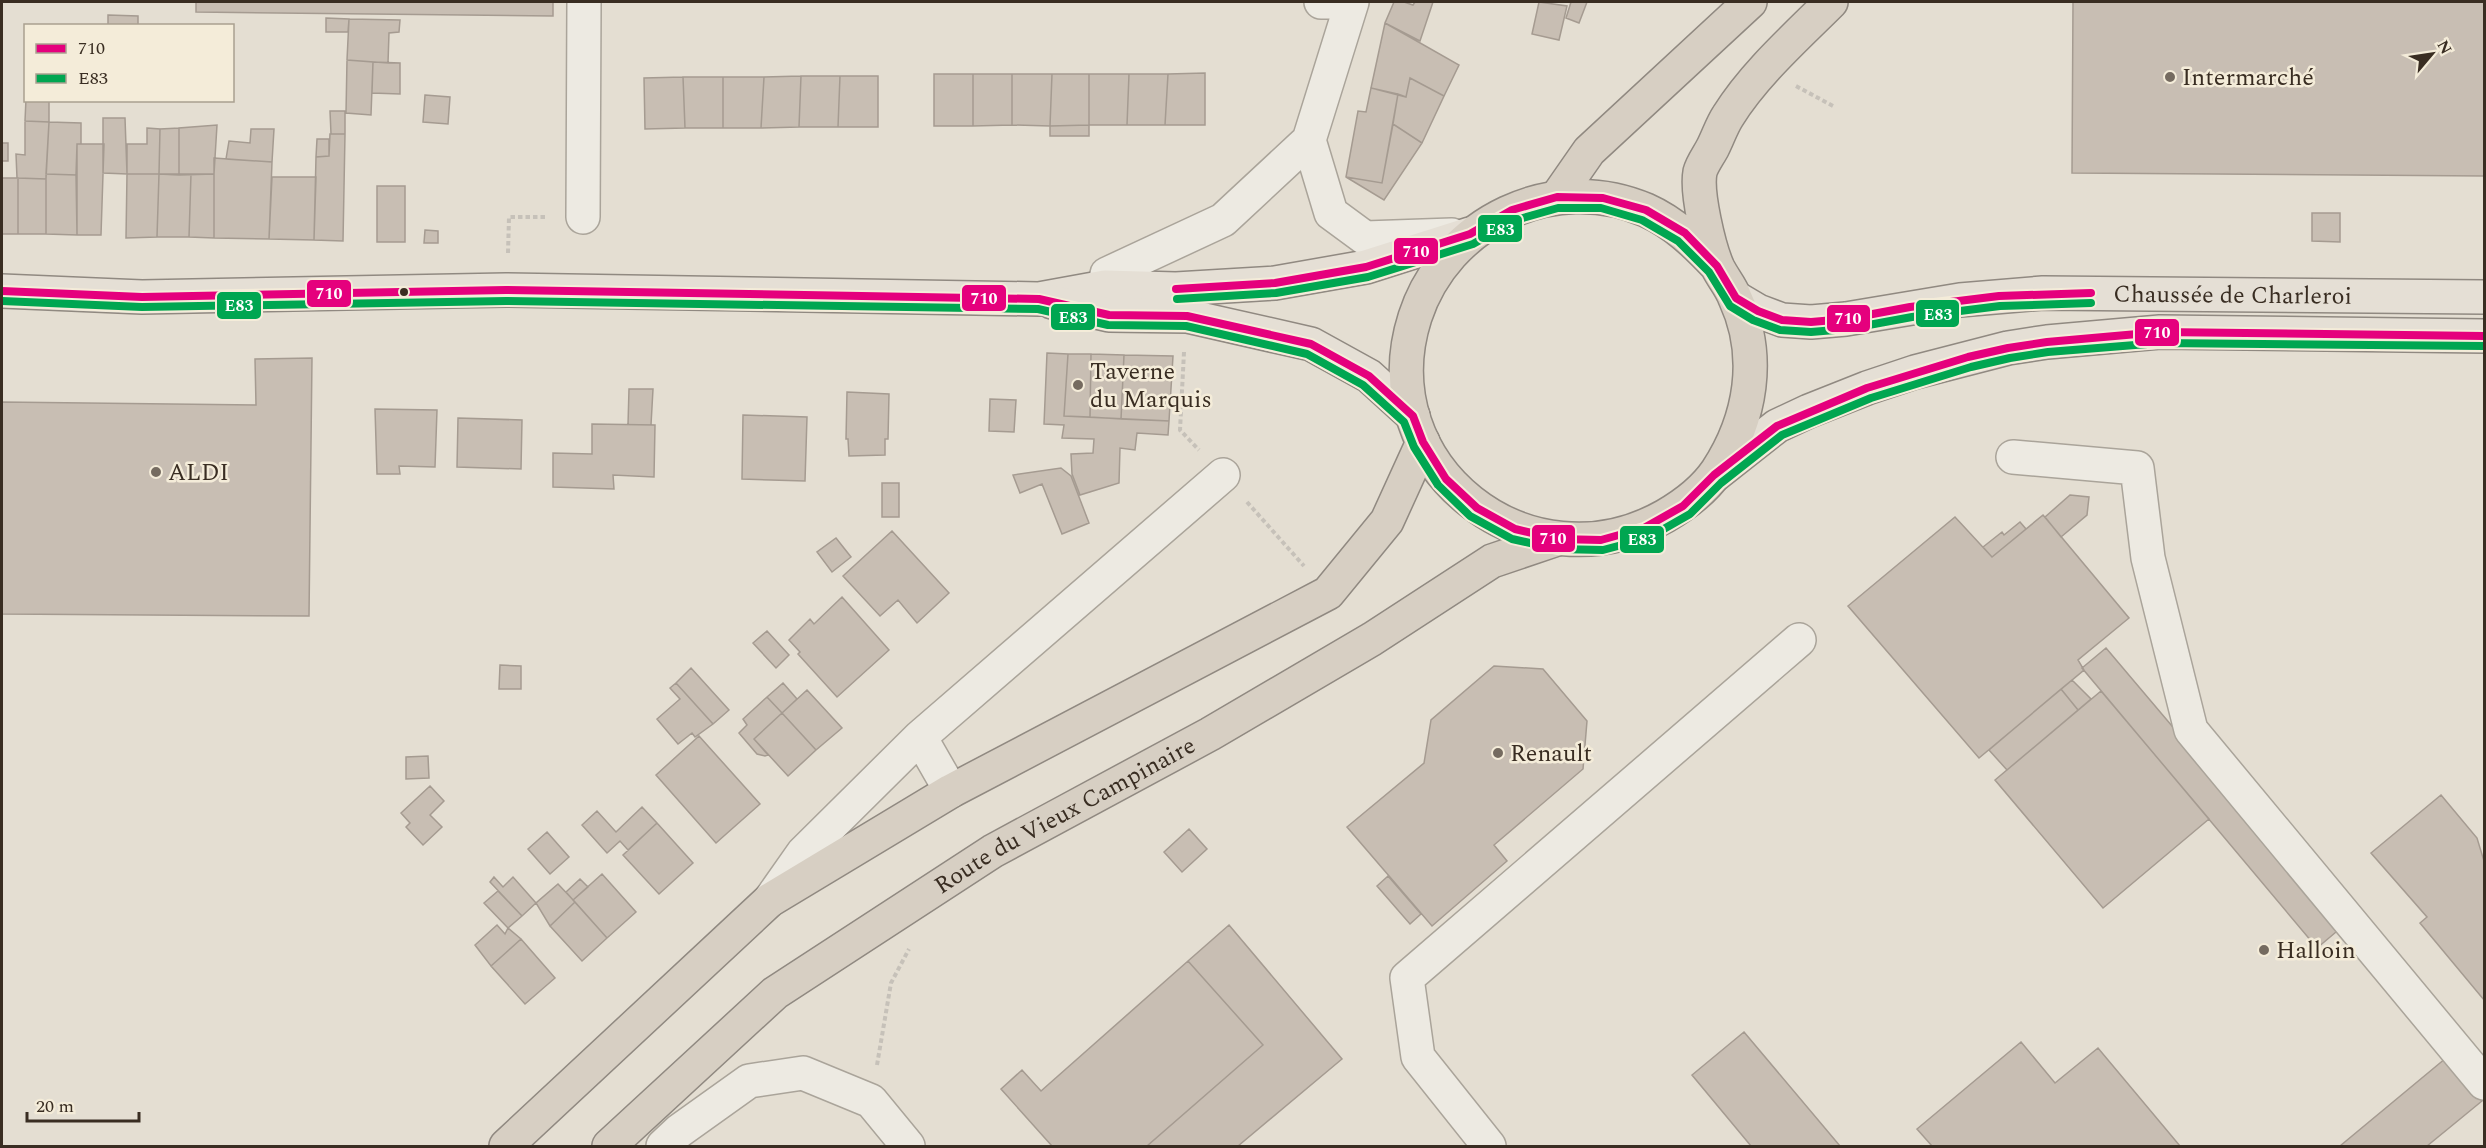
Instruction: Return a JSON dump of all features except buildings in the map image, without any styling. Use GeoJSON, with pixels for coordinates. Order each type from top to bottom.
{"type":"FeatureCollection","features":[{"type":"Feature","properties":{"kind":"highway"},"geometry":{"type":"LineString","coordinates":[[1557,197],[1589,151],[1750,2]]}},
{"type":"Feature","properties":{"kind":"highway"},"geometry":{"type":"LineString","coordinates":[[1717,266],[1703,220],[1700,173],[1729,114],[1766,69],[1832,2]]}},
{"type":"Feature","properties":{"kind":"highway"},"geometry":{"type":"LineString","coordinates":[[1557,197],[1603,198],[1646,210],[1685,233],[1717,266],[1736,298],[1747,334],[1751,371],[1748,399],[1734,443],[1714,475],[1683,506],[1644,528],[1601,540],[1557,539],[1515,529],[1477,508],[1446,479],[1418,429],[1407,376],[1409,336],[1412,326],[1422,297],[1442,263],[1470,234],[1512,210],[1557,197]]}},
{"type":"Feature","properties":{"kind":"highway"},"geometry":{"type":"LineString","coordinates":[[506,1146],[770,900],[951,791],[1328,593],[1387,522],[1418,429]]}},
{"type":"Feature","properties":{"kind":"highway","name":"Route du Vieux Campinaire"},"geometry":{"type":"LineString","coordinates":[[609,1146],[775,993],[983,856],[1210,734],[1372,639],[1492,561],[1557,539]]}},
{"type":"Feature","properties":{"kind":"main road"},"geometry":{"type":"LineString","coordinates":[[2,291],[142,297],[507,290],[1039,299],[1105,287],[1176,289],[1275,283],[1366,267],[1470,234]]}},
{"type":"Feature","properties":{"kind":"main road","name":"Chaussée de Charleroi"},"geometry":{"type":"LineString","coordinates":[[1736,298],[1758,311],[1782,320],[1811,322],[1846,319],[1960,300],[2043,293],[2484,297]]}},
{"type":"Feature","properties":{"kind":"main road"},"geometry":{"type":"LineString","coordinates":[[1039,299],[1109,315],[1187,316],[1311,344],[1368,376],[1418,429]]}},
{"type":"Feature","properties":{"kind":"main road","name":"Chaussée de Charleroi"},"geometry":{"type":"LineString","coordinates":[[1714,475],[1777,426],[1809,411],[1915,372],[2008,348],[2047,342],[2160,332],[2484,336]]}},
{"type":"Feature","properties":{"kind":"street"},"geometry":{"type":"LineString","coordinates":[[583,217],[584,2]]}},
{"type":"Feature","properties":{"kind":"street"},"geometry":{"type":"LineString","coordinates":[[1105,287],[1107,274],[1223,220],[1309,140],[1352,2],[1321,2]]}},
{"type":"Feature","properties":{"kind":"street"},"geometry":{"type":"LineString","coordinates":[[1309,140],[1331,213],[1365,238],[1470,234]]}},
{"type":"Feature","properties":{"kind":"street"},"geometry":{"type":"LineString","coordinates":[[2013,457],[2137,468],[2148,558],[2191,730],[2484,1083]]}},
{"type":"Feature","properties":{"kind":"street"},"geometry":{"type":"LineString","coordinates":[[770,900],[803,853],[920,737],[1223,475]]}},
{"type":"Feature","properties":{"kind":"street"},"geometry":{"type":"LineString","coordinates":[[1489,1146],[1418,1057],[1407,978],[1799,640]]}},
{"type":"Feature","properties":{"kind":"street"},"geometry":{"type":"LineString","coordinates":[[920,737],[951,791]]}},
{"type":"Feature","properties":{"kind":"street"},"geometry":{"type":"LineString","coordinates":[[663,1146],[679,1131],[749,1081],[803,1073],[871,1101],[909,1146]]}},
{"type":"Feature","properties":{"kind":"path"},"geometry":{"type":"LineString","coordinates":[[1792,84],[1833,106]]}},
{"type":"Feature","properties":{"kind":"path"},"geometry":{"type":"LineString","coordinates":[[507,290],[509,217],[583,217]]}},
{"type":"Feature","properties":{"kind":"path"},"geometry":{"type":"LineString","coordinates":[[1187,316],[1179,430],[1223,475],[1328,593]]}},
{"type":"Feature","properties":{"kind":"path"},"geometry":{"type":"LineString","coordinates":[[871,1101],[891,983],[913,942]]}},
{"type":"Feature","properties":{"kind":"transit line","name":"710"},"geometry":{"type":"LineString","coordinates":[[1176,289],[1275,283],[1366,267],[1470,234],[1512,210],[1557,197],[1603,198],[1646,210],[1685,233],[1717,266],[1736,298],[1758,311],[1782,320],[1811,322],[1846,319],[1910,307],[1999,296],[2091,293]]}},
{"type":"Feature","properties":{"kind":"transit line","name":"E83"},"geometry":{"type":"LineString","coordinates":[[1177,299],[1276,293],[1368,277],[1473,244],[1516,220],[1558,208],[1601,208],[1642,220],[1678,241],[1709,272],[1730,306],[1753,320],[1780,330],[1811,332],[1847,329],[1912,317],[2000,306],[2091,303]]}},
{"type":"Feature","properties":{"kind":"transit line","name":"710"},"geometry":{"type":"LineString","coordinates":[[2,291],[142,297],[506,290],[1039,299],[1109,315],[1187,316],[1311,344],[1369,376],[1413,416],[1423,442],[1446,479],[1477,508],[1515,529],[1557,539],[1601,540],[1644,528],[1683,506],[1714,475],[1777,426],[1867,388],[1968,357],[2047,342],[2160,332],[2484,336]]}},
{"type":"Feature","properties":{"kind":"transit line","name":"E83"},"geometry":{"type":"LineString","coordinates":[[2,301],[142,307],[506,301],[1038,309],[1108,325],[1186,326],[1307,354],[1363,385],[1404,422],[1414,447],[1438,485],[1470,516],[1512,539],[1557,549],[1603,550],[1648,538],[1690,514],[1721,483],[1782,435],[1871,398],[1971,367],[2048,352],[2160,343],[2484,346]]}},
{"type":"Feature","properties":{"kind":"place","name":"Intermarché"},"geometry":{"type":"Point","coordinates":[2170,77]}},
{"type":"Feature","properties":{"kind":"place","name":"Taverne du Marquis"},"geometry":{"type":"Point","coordinates":[1078,385]}},
{"type":"Feature","properties":{"kind":"place","name":"ALDI"},"geometry":{"type":"Point","coordinates":[156,472]}},
{"type":"Feature","properties":{"kind":"place","name":"Renault"},"geometry":{"type":"Point","coordinates":[1498,753]}},
{"type":"Feature","properties":{"kind":"place","name":"Halloin"},"geometry":{"type":"Point","coordinates":[2264,950]}}]}
